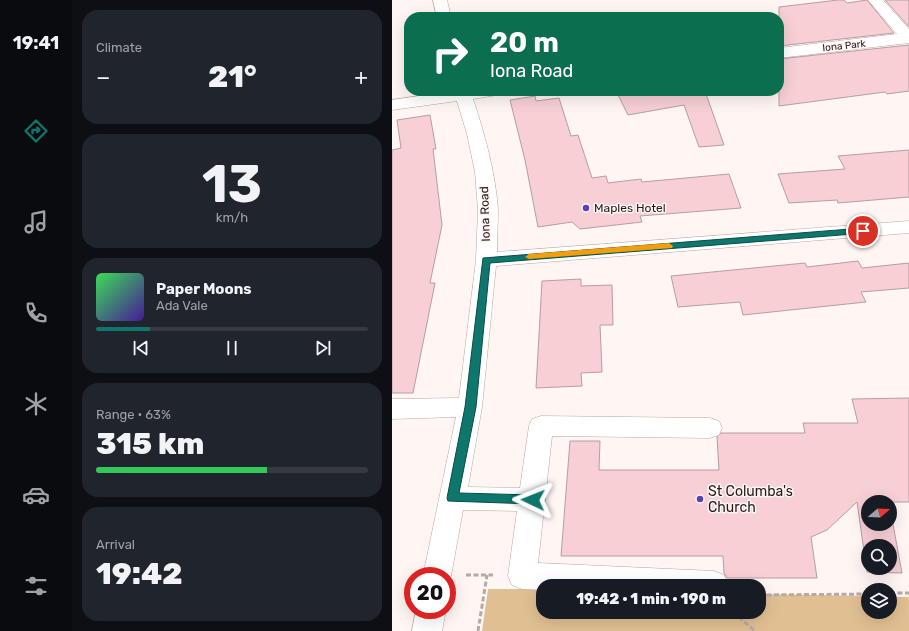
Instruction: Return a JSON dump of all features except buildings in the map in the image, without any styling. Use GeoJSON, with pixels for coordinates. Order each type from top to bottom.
{"type":"FeatureCollection","features":[{"type":"Feature","properties":{"kind":"street"},"geometry":{"type":"LineString","coordinates":[[440,0],[443,12]]}},
{"type":"Feature","properties":{"kind":"street"},"geometry":{"type":"LineString","coordinates":[[875,0],[909,37]]}},
{"type":"Feature","properties":{"kind":"street","name":"Iona Park"},"geometry":{"type":"LineString","coordinates":[[784,52],[909,37]]}},
{"type":"Feature","properties":{"kind":"street"},"geometry":{"type":"LineString","coordinates":[[392,105],[445,96]]}},
{"type":"Feature","properties":{"kind":"street","name":"Iona Road"},"geometry":{"type":"LineString","coordinates":[[439,567],[470,407],[486,260],[488,210],[484,172],[476,134],[464,96]]}},
{"type":"Feature","properties":{"kind":"street"},"geometry":{"type":"LineString","coordinates":[[486,260],[909,227]]}},
{"type":"Feature","properties":{"kind":"street"},"geometry":{"type":"LineString","coordinates":[[392,409],[470,407]]}},
{"type":"Feature","properties":{"kind":"street"},"geometry":{"type":"LineString","coordinates":[[586,579],[522,576],[533,500],[541,426],[710,428]]}},
{"type":"Feature","properties":{"kind":"street"},"geometry":{"type":"LineString","coordinates":[[452,498],[533,500]]}},
{"type":"Feature","properties":{"kind":"street"},"geometry":{"type":"LineString","coordinates":[[427,631],[429,619]]}},
{"type":"Feature","properties":{"kind":"path"},"geometry":{"type":"LineString","coordinates":[[478,631],[487,575]]}},
{"type":"Feature","properties":{"kind":"path"},"geometry":{"type":"LineString","coordinates":[[897,594],[909,593]]}},
{"type":"Feature","properties":{"kind":"path"},"geometry":{"type":"LineString","coordinates":[[766,595],[861,594]]}},
{"type":"Feature","properties":{"kind":"path"},"geometry":{"type":"LineString","coordinates":[[741,619],[755,631]]}},
{"type":"Feature","properties":{"kind":"shaded area"},"geometry":{"type":"Polygon","coordinates":[[[488,589],[536,589],[536,619],[766,619],[766,594],[861,596],[861,619],[897,619],[897,597],[909,597],[909,631],[482,631],[488,589]]]}},
{"type":"Feature","properties":{"kind":"slow traffic"},"geometry":{"type":"LineString","coordinates":[[529,257],[669,246]]}},
{"type":"Feature","properties":{"kind":"place","name":"Maples Hotel"},"geometry":{"type":"Point","coordinates":[586,208]}},
{"type":"Feature","properties":{"kind":"place","name":"St Columba's Church"},"geometry":{"type":"Point","coordinates":[700,499]}},
{"type":"Feature","properties":{"kind":"route"},"geometry":{"type":"LineString","coordinates":[[533,500],[452,498],[470,407],[486,260],[863,231]]}}]}
